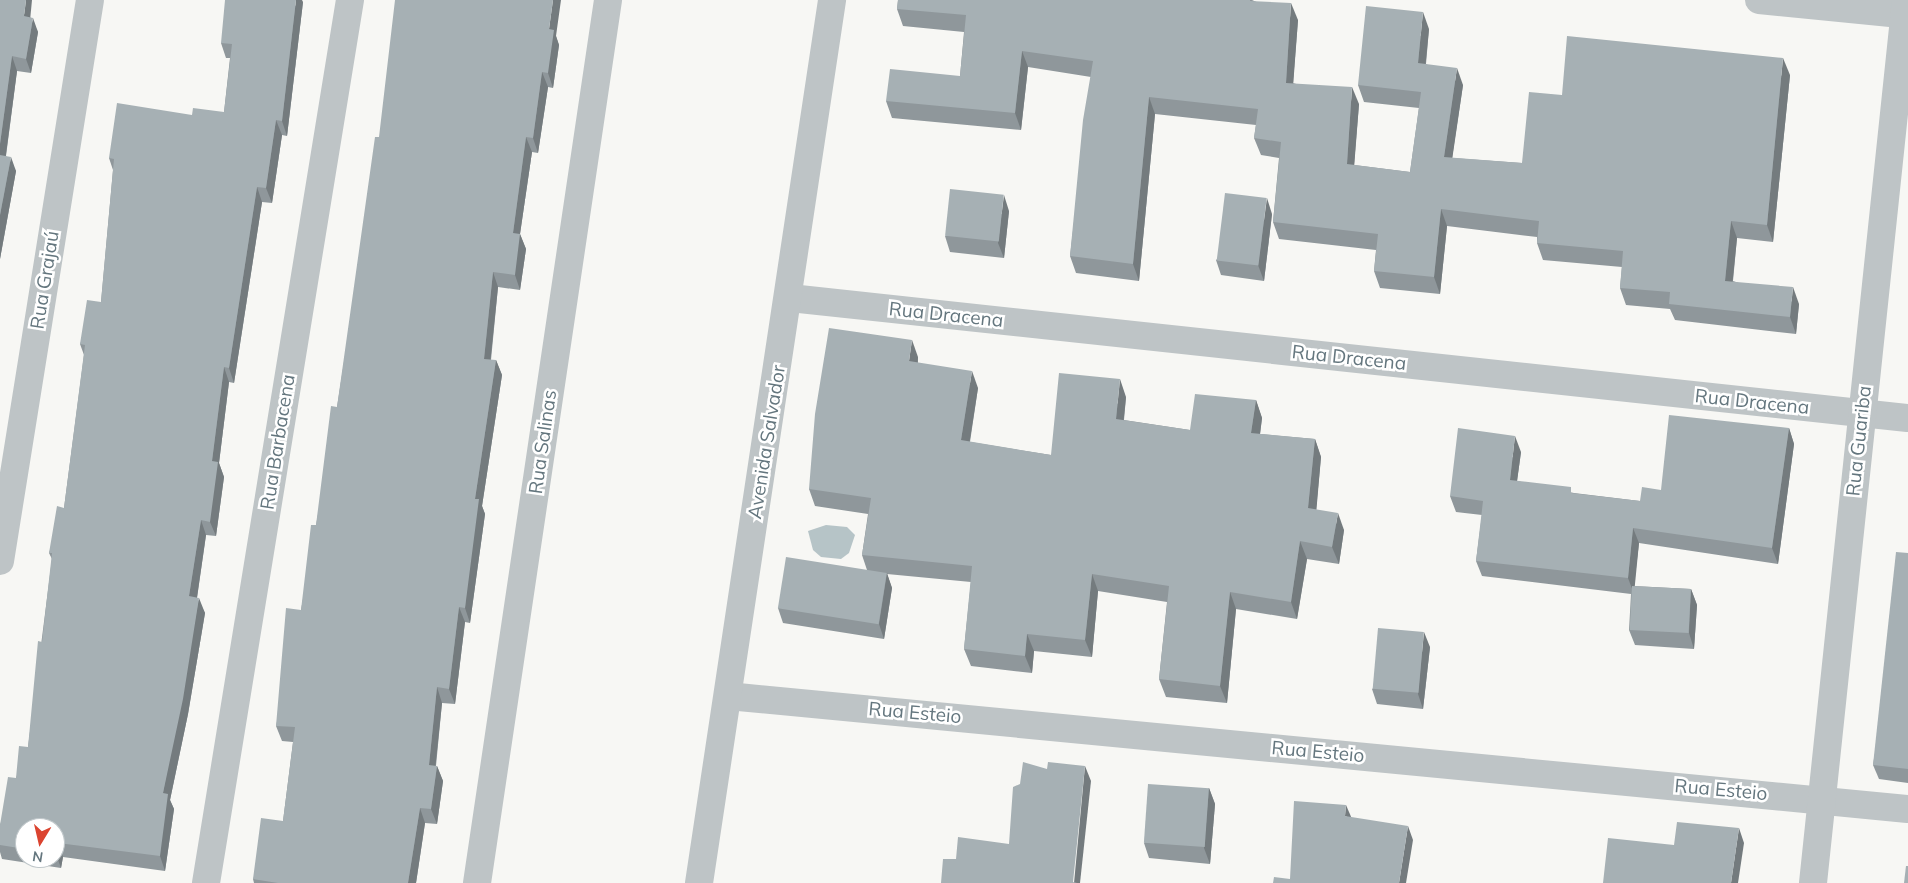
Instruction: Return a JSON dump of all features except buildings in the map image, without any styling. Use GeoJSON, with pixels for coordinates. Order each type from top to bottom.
{"type":"FeatureCollection","features":[{"type":"Feature","properties":{"kind":"street","name":"Rua Grajaú"},"geometry":{"type":"LineString","coordinates":[[0,561],[90,0]]}},
{"type":"Feature","properties":{"kind":"street","name":"Rua Barbacena"},"geometry":{"type":"LineString","coordinates":[[206,883],[350,0]]}},
{"type":"Feature","properties":{"kind":"street","name":"Rua Salinas"},"geometry":{"type":"LineString","coordinates":[[477,883],[608,0]]}},
{"type":"Feature","properties":{"kind":"street","name":"Avenida Salvador"},"geometry":{"type":"LineString","coordinates":[[699,883],[790,298],[832,0]]}},
{"type":"Feature","properties":{"kind":"street"},"geometry":{"type":"LineString","coordinates":[[1759,0],[1906,10]]}},
{"type":"Feature","properties":{"kind":"street","name":"Rua Guariba"},"geometry":{"type":"LineString","coordinates":[[1813,883],[1906,10]]}},
{"type":"Feature","properties":{"kind":"street","name":"Rua Dracena"},"geometry":{"type":"LineString","coordinates":[[790,298],[1908,418]]}},
{"type":"Feature","properties":{"kind":"street","name":"Rua Esteio"},"geometry":{"type":"LineString","coordinates":[[728,696],[1908,809]]}},
{"type":"Feature","properties":{"kind":"shaded area"},"geometry":{"type":"Polygon","coordinates":[[[826,525],[847,527],[855,535],[849,553],[841,559],[821,557],[813,550],[808,531],[826,525]]]}}]}
